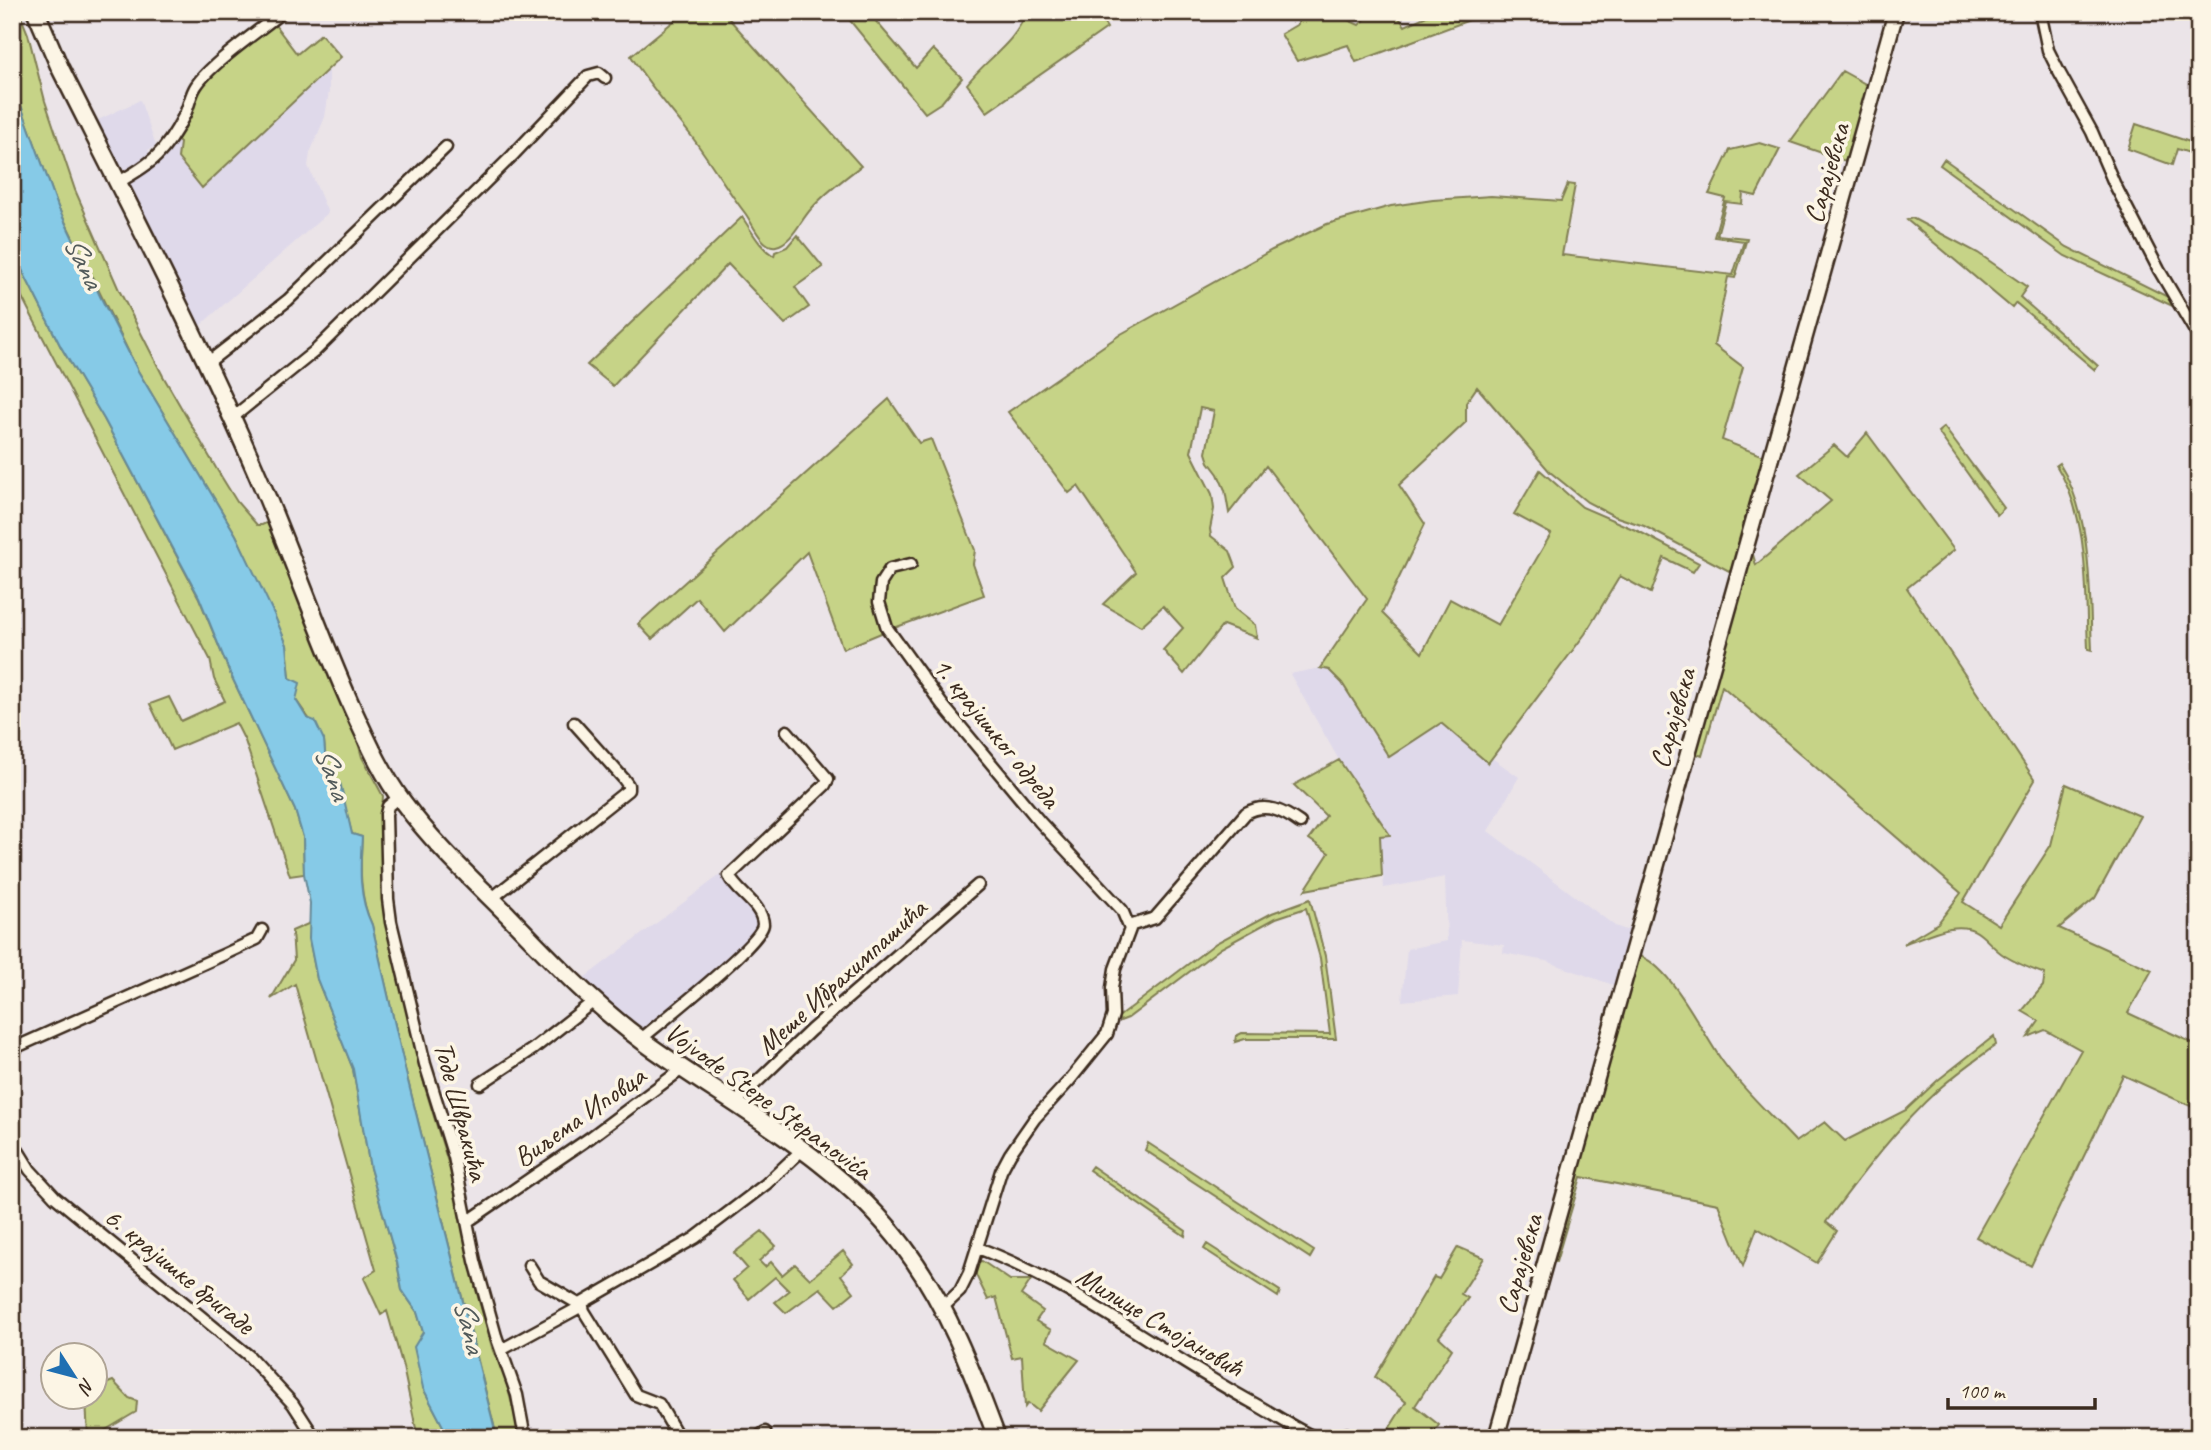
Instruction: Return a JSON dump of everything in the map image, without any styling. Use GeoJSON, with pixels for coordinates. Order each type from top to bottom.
{"type":"FeatureCollection","features":[{"type":"Feature","properties":{"kind":"main road","name":"Vojvode Stepe Stepanovića"},"geometry":{"type":"LineString","coordinates":[[36,12],[60,68],[232,418],[374,755],[399,797],[434,841],[594,1001],[682,1069],[802,1150],[846,1185],[890,1228],[906,1248],[943,1307],[997,1438]]}},
{"type":"Feature","properties":{"kind":"main road","name":"Сарајевска"},"geometry":{"type":"LineString","coordinates":[[1496,1438],[1896,12]]}},
{"type":"Feature","properties":{"kind":"street"},"geometry":{"type":"LineString","coordinates":[[117,183],[148,167],[166,147],[185,115],[196,86],[213,68],[282,12]]}},
{"type":"Feature","properties":{"kind":"street"},"geometry":{"type":"LineString","coordinates":[[2040,12],[2048,50],[2092,132],[2124,204],[2199,338]]}},
{"type":"Feature","properties":{"kind":"street"},"geometry":{"type":"LineString","coordinates":[[232,418],[323,343],[512,156],[588,76],[598,73],[605,78]]}},
{"type":"Feature","properties":{"kind":"street"},"geometry":{"type":"LineString","coordinates":[[206,364],[288,300],[446,147]]}},
{"type":"Feature","properties":{"kind":"street","name":"1. крајишког одреда"},"geometry":{"type":"LineString","coordinates":[[911,564],[890,569],[881,583],[879,602],[887,628],[941,703],[1040,822],[1114,900],[1128,920],[1129,926]]}},
{"type":"Feature","properties":{"kind":"street"},"geometry":{"type":"LineString","coordinates":[[491,898],[628,790],[623,778],[574,723]]}},
{"type":"Feature","properties":{"kind":"street"},"geometry":{"type":"LineString","coordinates":[[641,1039],[759,936],[762,929],[760,914],[729,876],[825,785],[828,779],[787,731]]}},
{"type":"Feature","properties":{"kind":"street","name":"Тоде Швракића"},"geometry":{"type":"LineString","coordinates":[[399,797],[388,806],[386,814],[391,922],[425,1064],[454,1157],[479,1274],[517,1395],[525,1438]]}},
{"type":"Feature","properties":{"kind":"street"},"geometry":{"type":"LineString","coordinates":[[943,1307],[960,1291],[970,1273],[1001,1171],[1010,1154],[1035,1118],[1084,1064],[1111,1024],[1115,969],[1129,926],[1155,918],[1246,813],[1253,809],[1273,808],[1300,824]]}},
{"type":"Feature","properties":{"kind":"street","name":"Меше Ибрахимпашића"},"geometry":{"type":"LineString","coordinates":[[735,1103],[811,1030],[978,885]]}},
{"type":"Feature","properties":{"kind":"street"},"geometry":{"type":"LineString","coordinates":[[12,1049],[257,939],[262,930]]}},
{"type":"Feature","properties":{"kind":"street"},"geometry":{"type":"LineString","coordinates":[[480,1084],[533,1049],[594,1001]]}},
{"type":"Feature","properties":{"kind":"street","name":"Виљема Иповца"},"geometry":{"type":"LineString","coordinates":[[467,1222],[682,1069]]}},
{"type":"Feature","properties":{"kind":"street","name":"6. крајишке бригаде"},"geometry":{"type":"LineString","coordinates":[[12,1141],[30,1170],[55,1197],[248,1355],[293,1404],[315,1438]]}},
{"type":"Feature","properties":{"kind":"street"},"geometry":{"type":"LineString","coordinates":[[501,1350],[582,1306],[585,1300],[657,1262],[695,1238],[766,1184],[802,1150]]}},
{"type":"Feature","properties":{"kind":"street","name":"Милице Стојановић"},"geometry":{"type":"LineString","coordinates":[[978,1248],[1069,1293],[1209,1379],[1316,1438]]}},
{"type":"Feature","properties":{"kind":"street"},"geometry":{"type":"LineString","coordinates":[[529,1265],[540,1281],[582,1306],[636,1395],[659,1404],[679,1438]]}},
{"type":"Feature","properties":{"kind":"street"},"geometry":{"type":"LineString","coordinates":[[1333,1438],[1347,1434],[1355,1438]]}},
{"type":"Feature","properties":{"kind":"shaded area"},"geometry":{"type":"Polygon","coordinates":[[[329,69],[325,117],[310,153],[308,166],[328,213],[195,330],[94,122],[140,100],[156,146],[148,150],[153,161],[174,138],[180,143],[202,188],[329,69]]]}},
{"type":"Feature","properties":{"kind":"shaded area"},"geometry":{"type":"Polygon","coordinates":[[[1320,668],[1329,669],[1343,683],[1441,723],[1488,763],[1492,758],[1519,777],[1488,831],[1615,926],[1626,930],[1633,925],[1616,986],[1546,961],[1503,953],[1504,945],[1462,940],[1458,996],[1402,1001],[1407,949],[1447,941],[1445,877],[1384,888],[1380,836],[1389,835],[1339,760],[1290,674],[1320,668]]]}},
{"type":"Feature","properties":{"kind":"shaded area"},"geometry":{"type":"Polygon","coordinates":[[[720,875],[760,917],[756,936],[641,1033],[580,981],[720,875]]]}},
{"type":"Feature","properties":{"kind":"green space"},"geometry":{"type":"Polygon","coordinates":[[[12,12],[19,12],[28,34],[45,101],[75,190],[119,290],[163,376],[237,502],[257,525],[270,521],[355,732],[362,757],[383,796],[392,927],[405,1001],[425,1087],[454,1182],[474,1282],[493,1351],[504,1374],[521,1438],[497,1438],[365,904],[361,871],[362,837],[352,834],[340,788],[334,803],[324,740],[296,700],[290,678],[287,645],[236,535],[138,371],[58,207],[12,81],[12,12]]]}},
{"type":"Feature","properties":{"kind":"green space"},"geometry":{"type":"Polygon","coordinates":[[[685,12],[723,12],[861,166],[817,202],[792,236],[782,244],[771,246],[762,239],[696,143],[631,56],[685,12]]]}},
{"type":"Feature","properties":{"kind":"green space"},"geometry":{"type":"Polygon","coordinates":[[[843,12],[868,12],[916,68],[933,49],[962,78],[942,102],[925,113],[843,12]]]}},
{"type":"Feature","properties":{"kind":"green space"},"geometry":{"type":"Polygon","coordinates":[[[1026,12],[1097,12],[1107,28],[987,112],[967,84],[1008,42],[1026,12]]]}},
{"type":"Feature","properties":{"kind":"green space"},"geometry":{"type":"Polygon","coordinates":[[[1299,12],[1352,12],[1348,20],[1359,25],[1373,12],[1395,12],[1405,26],[1435,12],[1554,12],[1553,18],[1472,19],[1356,62],[1348,45],[1297,61],[1281,34],[1298,24],[1299,12]]]}},
{"type":"Feature","properties":{"kind":"green space"},"geometry":{"type":"Polygon","coordinates":[[[272,21],[297,54],[321,34],[341,57],[202,188],[178,158],[180,143],[174,138],[195,94],[207,79],[272,21]]]}},
{"type":"Feature","properties":{"kind":"green space"},"geometry":{"type":"Polygon","coordinates":[[[1842,71],[1869,86],[1848,162],[1790,142],[1842,71]]]}},
{"type":"Feature","properties":{"kind":"green space"},"geometry":{"type":"Polygon","coordinates":[[[2136,124],[2199,145],[2199,156],[2177,149],[2172,165],[2128,149],[2136,124]]]}},
{"type":"Feature","properties":{"kind":"green space"},"geometry":{"type":"Polygon","coordinates":[[[1760,143],[1780,149],[1756,196],[1743,193],[1742,204],[1726,202],[1717,235],[1747,238],[1735,278],[1728,277],[1714,345],[1743,367],[1722,440],[1766,457],[1733,573],[1644,526],[1614,516],[1587,502],[1550,472],[1477,387],[1466,403],[1466,422],[1399,485],[1425,524],[1382,613],[1422,653],[1450,599],[1498,625],[1551,534],[1514,514],[1540,470],[1582,507],[1640,532],[1699,563],[1693,572],[1664,558],[1651,593],[1620,576],[1585,634],[1488,763],[1441,723],[1389,757],[1342,683],[1329,670],[1320,668],[1367,599],[1266,466],[1229,513],[1225,490],[1206,453],[1214,411],[1200,408],[1191,452],[1212,494],[1214,509],[1211,536],[1230,551],[1236,567],[1225,578],[1235,609],[1255,625],[1257,638],[1223,625],[1184,674],[1163,650],[1183,628],[1163,606],[1141,626],[1103,604],[1136,572],[1078,486],[1069,493],[1008,412],[1121,334],[1272,250],[1327,224],[1391,206],[1491,196],[1561,201],[1568,184],[1575,185],[1562,255],[1733,275],[1744,241],[1714,237],[1725,198],[1709,194],[1730,150],[1760,143]]]}},
{"type":"Feature","properties":{"kind":"green space"},"geometry":{"type":"Polygon","coordinates":[[[1944,159],[2067,247],[2172,299],[2179,309],[2065,256],[1940,165],[1944,159]]]}},
{"type":"Feature","properties":{"kind":"green space"},"geometry":{"type":"Polygon","coordinates":[[[742,217],[760,243],[774,256],[775,252],[787,247],[797,235],[823,267],[795,287],[809,307],[785,324],[728,264],[613,386],[587,365],[742,217]]]}},
{"type":"Feature","properties":{"kind":"green space"},"geometry":{"type":"Polygon","coordinates":[[[1912,218],[1978,253],[2027,287],[2020,297],[2098,366],[2095,370],[2016,303],[2012,308],[1907,220],[1912,218]]]}},
{"type":"Feature","properties":{"kind":"green space"},"geometry":{"type":"Polygon","coordinates":[[[12,250],[61,347],[104,419],[199,598],[230,673],[295,810],[303,837],[304,874],[290,876],[245,741],[236,723],[172,750],[150,704],[169,697],[181,721],[225,701],[214,679],[210,659],[12,278],[12,250]]]}},
{"type":"Feature","properties":{"kind":"green space"},"geometry":{"type":"Polygon","coordinates":[[[889,399],[919,443],[931,439],[975,550],[973,564],[984,595],[843,649],[807,552],[725,632],[697,598],[652,639],[638,624],[889,399]]]}},
{"type":"Feature","properties":{"kind":"green space"},"geometry":{"type":"Polygon","coordinates":[[[1944,427],[2004,508],[1997,515],[1938,432],[1944,427]]]}},
{"type":"Feature","properties":{"kind":"green space"},"geometry":{"type":"Polygon","coordinates":[[[1867,433],[1954,550],[1907,588],[2035,780],[1963,902],[1999,925],[2051,845],[2066,784],[2140,816],[2095,898],[2059,928],[2152,970],[2128,1013],[2199,1046],[2199,1110],[2123,1075],[2031,1266],[1976,1237],[2081,1050],[2045,1030],[2028,1037],[2039,1021],[2022,1011],[2043,986],[2045,974],[2005,956],[1982,935],[1969,928],[1944,929],[1903,944],[1938,923],[1961,893],[1722,686],[1702,756],[1694,753],[1751,548],[1756,565],[1831,501],[1799,474],[1834,445],[1847,457],[1867,433]]]}},
{"type":"Feature","properties":{"kind":"green space"},"geometry":{"type":"Polygon","coordinates":[[[2059,463],[2070,484],[2084,530],[2092,650],[2088,649],[2086,578],[2080,531],[2067,486],[2056,465],[2059,463]]]}},
{"type":"Feature","properties":{"kind":"green space"},"geometry":{"type":"Polygon","coordinates":[[[1339,760],[1390,835],[1380,836],[1382,876],[1305,890],[1329,853],[1309,839],[1326,816],[1294,785],[1339,760]]]}},
{"type":"Feature","properties":{"kind":"green space"},"geometry":{"type":"Polygon","coordinates":[[[1310,899],[1325,956],[1336,1039],[1245,1039],[1235,1042],[1236,1036],[1242,1033],[1330,1034],[1320,958],[1306,908],[1276,918],[1221,948],[1128,1018],[1120,1021],[1117,1018],[1216,943],[1272,913],[1310,899]]]}},
{"type":"Feature","properties":{"kind":"green space"},"geometry":{"type":"Polygon","coordinates":[[[310,923],[310,943],[317,979],[353,1069],[370,1168],[397,1262],[402,1290],[417,1312],[423,1332],[423,1388],[444,1428],[446,1438],[418,1438],[403,1367],[387,1311],[381,1315],[364,1278],[376,1270],[295,984],[271,999],[294,960],[292,931],[310,923]]]}},
{"type":"Feature","properties":{"kind":"green space"},"geometry":{"type":"Polygon","coordinates":[[[1636,955],[1649,960],[1673,985],[1731,1073],[1796,1142],[1825,1122],[1845,1141],[1906,1110],[1938,1080],[1994,1036],[1996,1045],[1940,1088],[1880,1152],[1826,1222],[1837,1231],[1817,1263],[1757,1228],[1743,1266],[1718,1204],[1581,1177],[1556,1262],[1549,1262],[1636,955]]]}},
{"type":"Feature","properties":{"kind":"green space"},"geometry":{"type":"Polygon","coordinates":[[[1148,1143],[1314,1251],[1310,1258],[1145,1150],[1148,1143]]]}},
{"type":"Feature","properties":{"kind":"green space"},"geometry":{"type":"Polygon","coordinates":[[[1092,1166],[1186,1231],[1185,1236],[1089,1170],[1092,1166]]]}},
{"type":"Feature","properties":{"kind":"green space"},"geometry":{"type":"Polygon","coordinates":[[[762,1231],[776,1246],[759,1261],[765,1267],[771,1262],[782,1275],[795,1264],[810,1279],[843,1251],[853,1264],[841,1275],[854,1292],[837,1306],[820,1288],[786,1313],[775,1302],[789,1291],[775,1277],[749,1299],[733,1280],[747,1268],[734,1253],[762,1231]]]}},
{"type":"Feature","properties":{"kind":"green space"},"geometry":{"type":"Polygon","coordinates":[[[1207,1244],[1280,1291],[1278,1297],[1204,1249],[1207,1244]]]}},
{"type":"Feature","properties":{"kind":"green space"},"geometry":{"type":"Polygon","coordinates":[[[1458,1247],[1484,1258],[1461,1294],[1468,1298],[1439,1337],[1452,1349],[1415,1406],[1439,1425],[1430,1438],[1383,1438],[1406,1402],[1375,1377],[1434,1277],[1439,1279],[1458,1247]]]}},
{"type":"Feature","properties":{"kind":"green space"},"geometry":{"type":"Polygon","coordinates":[[[982,1261],[1010,1280],[1031,1280],[1021,1295],[1043,1311],[1036,1321],[1051,1330],[1046,1341],[1079,1360],[1038,1411],[1028,1403],[1025,1407],[1022,1356],[1012,1358],[996,1297],[988,1300],[972,1267],[976,1262],[982,1261]]]}},
{"type":"Feature","properties":{"kind":"green space"},"geometry":{"type":"Polygon","coordinates":[[[113,1381],[129,1398],[137,1401],[136,1412],[88,1438],[87,1412],[108,1412],[108,1383],[113,1381]]]}},
{"type":"Feature","properties":{"kind":"water"},"geometry":{"type":"Polygon","coordinates":[[[12,81],[58,207],[100,296],[138,371],[236,535],[274,614],[287,645],[290,678],[300,683],[296,700],[307,718],[315,721],[324,740],[334,801],[341,786],[352,834],[362,837],[364,903],[372,925],[497,1438],[446,1438],[444,1428],[423,1388],[414,1347],[423,1332],[417,1312],[402,1290],[397,1262],[370,1168],[353,1069],[317,979],[309,939],[310,903],[304,874],[303,837],[295,810],[230,673],[199,597],[104,419],[61,347],[12,250],[12,81]]]}},
{"type":"Feature","properties":{"kind":"water label","name":"Sana"},"geometry":{"type":"Point","coordinates":[84,262]}},
{"type":"Feature","properties":{"kind":"water label","name":"Sana"},"geometry":{"type":"Point","coordinates":[333,773]}},
{"type":"Feature","properties":{"kind":"water label","name":"Sana"},"geometry":{"type":"Point","coordinates":[470,1326]}}]}
